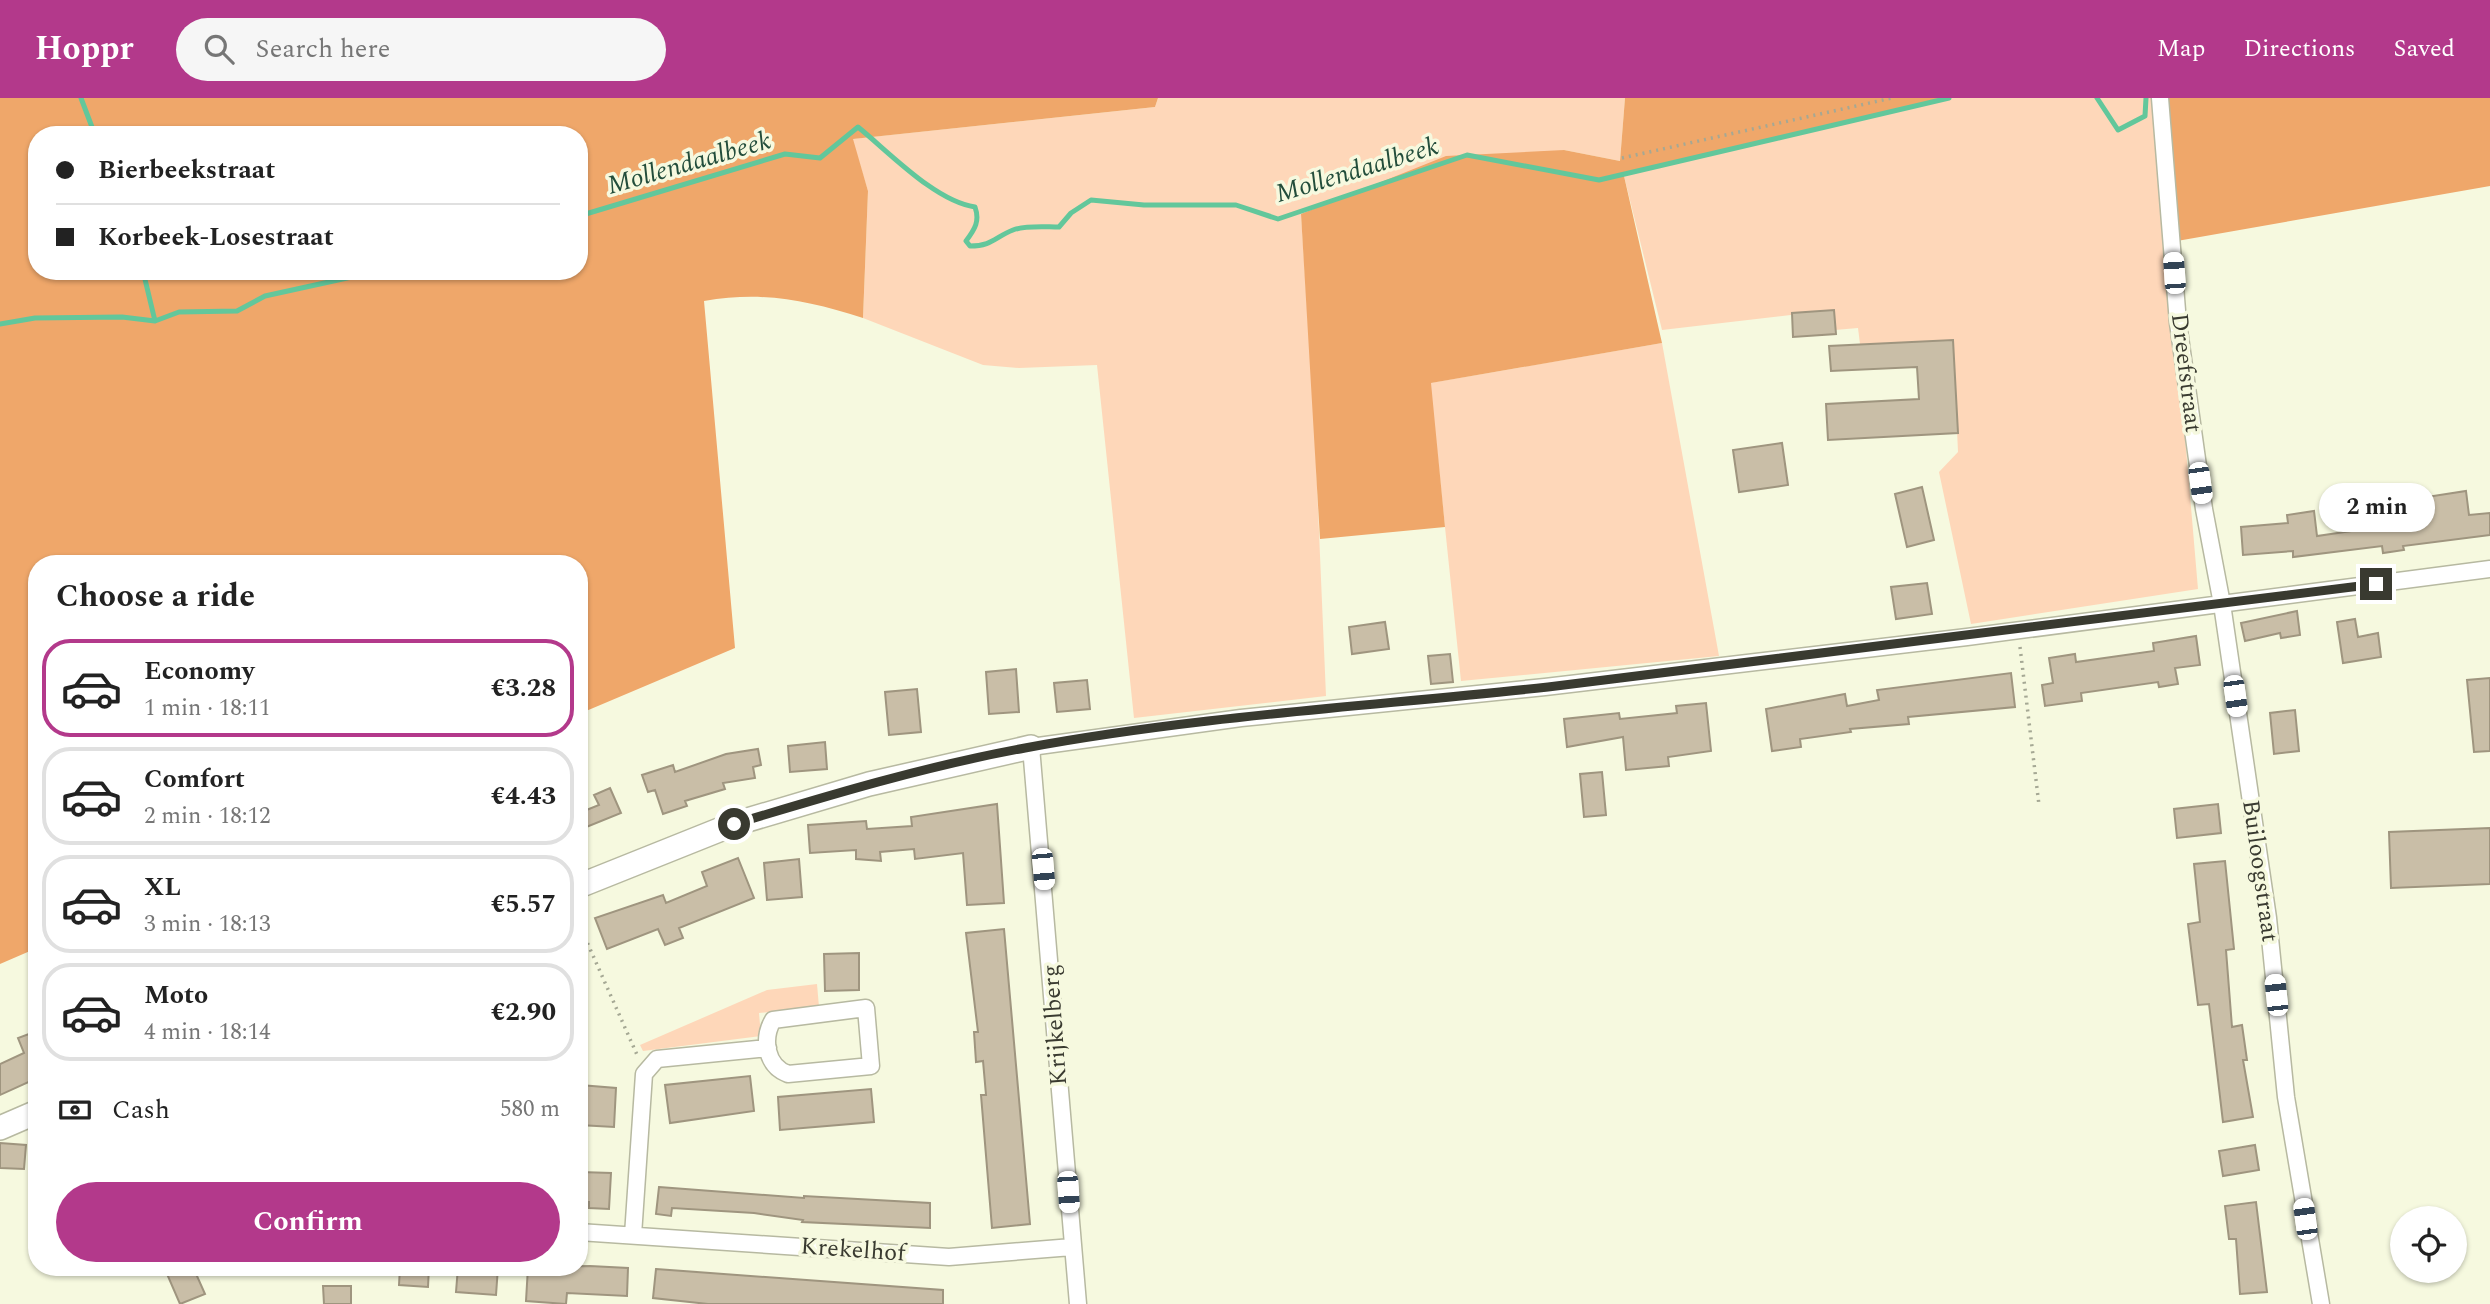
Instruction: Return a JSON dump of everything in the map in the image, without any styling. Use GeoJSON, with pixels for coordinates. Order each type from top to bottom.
{"type":"FeatureCollection","features":[{"type":"Feature","properties":{"kind":"street","name":"Dreefstraat"},"geometry":{"type":"LineString","coordinates":[[2160,98],[2178,323],[2204,509],[2222,604]]}},
{"type":"Feature","properties":{"kind":"street"},"geometry":{"type":"LineString","coordinates":[[588,882],[734,824],[869,784],[1031,747],[1241,718],[1545,687],[2018,631],[2490,569]]}},
{"type":"Feature","properties":{"kind":"street","name":"Builoogstraat"},"geometry":{"type":"LineString","coordinates":[[2222,604],[2267,918],[2286,1097],[2321,1304]]}},
{"type":"Feature","properties":{"kind":"street","name":"Krijkelberg"},"geometry":{"type":"LineString","coordinates":[[1031,747],[1078,1304]]}},
{"type":"Feature","properties":{"kind":"street"},"geometry":{"type":"LineString","coordinates":[[866,1008],[872,1066],[788,1074],[778,1070],[768,1048],[767,1031],[773,1020],[866,1008]]}},
{"type":"Feature","properties":{"kind":"street"},"geometry":{"type":"LineString","coordinates":[[633,1235],[644,1074],[648,1066],[657,1059],[768,1048]]}},
{"type":"Feature","properties":{"kind":"street"},"geometry":{"type":"LineString","coordinates":[[0,1128],[28,1116]]}},
{"type":"Feature","properties":{"kind":"street","name":"Krekelhof"},"geometry":{"type":"LineString","coordinates":[[588,1232],[949,1256],[1072,1247]]}},
{"type":"Feature","properties":{"kind":"path"},"geometry":{"type":"LineString","coordinates":[[1622,158],[1892,98]]}},
{"type":"Feature","properties":{"kind":"path"},"geometry":{"type":"LineString","coordinates":[[2018,631],[2039,805]]}},
{"type":"Feature","properties":{"kind":"path"},"geometry":{"type":"LineString","coordinates":[[588,944],[638,1057],[648,1066]]}},
{"type":"Feature","properties":{"kind":"shaded area"},"geometry":{"type":"Polygon","coordinates":[[[0,98],[1158,98],[1155,107],[853,139],[868,191],[863,318],[784,299],[746,297],[704,301],[735,648],[588,710],[588,555],[28,555],[28,952],[0,964],[0,98]]]}},
{"type":"Feature","properties":{"kind":"shaded area"},"geometry":{"type":"Polygon","coordinates":[[[1158,98],[1625,98],[1620,161],[1564,150],[1301,214],[1314,415],[1326,696],[1134,718],[1097,365],[1019,368],[983,365],[863,318],[868,191],[852,139],[1155,107],[1158,98]]]}},
{"type":"Feature","properties":{"kind":"shaded area"},"geometry":{"type":"Polygon","coordinates":[[[1625,98],[1950,98],[1624,176],[1662,343],[1431,383],[1445,527],[1320,539],[1301,214],[1446,156],[1564,150],[1620,161],[1625,98]]]}},
{"type":"Feature","properties":{"kind":"shaded area"},"geometry":{"type":"Polygon","coordinates":[[[1952,98],[2156,98],[2198,589],[1971,624],[1939,472],[1958,452],[1953,340],[1860,344],[1858,328],[1835,330],[1833,310],[1662,330],[1624,176],[1952,98]]]}},
{"type":"Feature","properties":{"kind":"shaded area"},"geometry":{"type":"Polygon","coordinates":[[[2164,98],[2490,98],[2490,186],[2177,241],[2164,98]]]}},
{"type":"Feature","properties":{"kind":"shaded area"},"geometry":{"type":"Polygon","coordinates":[[[1662,343],[1719,656],[1461,681],[1430,383],[1662,343]]]}},
{"type":"Feature","properties":{"kind":"shaded area"},"geometry":{"type":"Polygon","coordinates":[[[817,984],[819,1007],[759,1013],[761,1036],[643,1051],[640,1045],[767,990],[817,984]]]}},
{"type":"Feature","properties":{"kind":"building"},"geometry":{"type":"Polygon","coordinates":[[[1834,310],[1836,334],[1793,337],[1792,313],[1834,310]]]}},
{"type":"Feature","properties":{"kind":"building"},"geometry":{"type":"Polygon","coordinates":[[[1953,340],[1958,433],[1828,440],[1826,404],[1919,399],[1917,367],[1831,371],[1829,346],[1953,340]]]}},
{"type":"Feature","properties":{"kind":"building"},"geometry":{"type":"Polygon","coordinates":[[[1782,443],[1788,485],[1739,492],[1733,450],[1782,443]]]}},
{"type":"Feature","properties":{"kind":"building"},"geometry":{"type":"Polygon","coordinates":[[[1922,487],[1934,540],[1907,547],[1895,494],[1922,487]]]}},
{"type":"Feature","properties":{"kind":"building"},"geometry":{"type":"Polygon","coordinates":[[[2466,491],[2469,515],[2490,513],[2490,535],[2403,546],[2404,550],[2383,553],[2382,546],[2293,557],[2293,551],[2243,555],[2241,527],[2288,523],[2287,515],[2314,511],[2317,536],[2379,527],[2376,513],[2391,510],[2392,521],[2422,518],[2420,498],[2466,491]]]}},
{"type":"Feature","properties":{"kind":"building"},"geometry":{"type":"Polygon","coordinates":[[[1927,583],[1932,614],[1896,619],[1891,587],[1927,583]]]}},
{"type":"Feature","properties":{"kind":"building"},"geometry":{"type":"Polygon","coordinates":[[[2297,611],[2300,635],[2281,638],[2280,633],[2245,641],[2241,623],[2297,611]]]}},
{"type":"Feature","properties":{"kind":"building"},"geometry":{"type":"Polygon","coordinates":[[[2355,619],[2358,637],[2378,633],[2381,657],[2343,663],[2337,622],[2355,619]]]}},
{"type":"Feature","properties":{"kind":"building"},"geometry":{"type":"Polygon","coordinates":[[[1385,622],[1389,649],[1352,654],[1349,627],[1385,622]]]}},
{"type":"Feature","properties":{"kind":"building"},"geometry":{"type":"Polygon","coordinates":[[[2196,636],[2200,665],[2175,668],[2178,684],[2159,687],[2158,682],[2081,693],[2082,701],[2045,706],[2042,685],[2053,683],[2049,658],[2075,654],[2076,662],[2154,651],[2153,643],[2196,636]]]}},
{"type":"Feature","properties":{"kind":"building"},"geometry":{"type":"Polygon","coordinates":[[[1450,654],[1453,682],[1431,684],[1428,656],[1450,654]]]}},
{"type":"Feature","properties":{"kind":"building"},"geometry":{"type":"Polygon","coordinates":[[[1016,669],[1019,712],[989,714],[986,672],[1016,669]]]}},
{"type":"Feature","properties":{"kind":"building"},"geometry":{"type":"Polygon","coordinates":[[[2011,673],[2015,707],[1908,717],[1909,724],[1850,729],[1851,732],[1800,739],[1801,747],[1772,751],[1766,709],[1845,694],[1847,706],[1879,700],[1877,690],[2011,673]]]}},
{"type":"Feature","properties":{"kind":"building"},"geometry":{"type":"Polygon","coordinates":[[[2490,678],[2490,751],[2474,752],[2467,680],[2490,678]]]}},
{"type":"Feature","properties":{"kind":"building"},"geometry":{"type":"Polygon","coordinates":[[[1087,680],[1090,709],[1057,712],[1054,683],[1087,680]]]}},
{"type":"Feature","properties":{"kind":"building"},"geometry":{"type":"Polygon","coordinates":[[[917,689],[921,732],[889,735],[885,692],[917,689]]]}},
{"type":"Feature","properties":{"kind":"building"},"geometry":{"type":"Polygon","coordinates":[[[1706,703],[1711,751],[1668,757],[1669,766],[1626,770],[1623,737],[1567,747],[1564,719],[1619,713],[1620,719],[1677,713],[1676,706],[1706,703]]]}},
{"type":"Feature","properties":{"kind":"building"},"geometry":{"type":"Polygon","coordinates":[[[2295,710],[2299,751],[2274,754],[2270,713],[2295,710]]]}},
{"type":"Feature","properties":{"kind":"building"},"geometry":{"type":"Polygon","coordinates":[[[825,742],[827,769],[790,772],[788,746],[825,742]]]}},
{"type":"Feature","properties":{"kind":"building"},"geometry":{"type":"Polygon","coordinates":[[[758,749],[761,765],[753,767],[755,778],[723,783],[725,789],[685,801],[687,806],[663,814],[655,790],[648,792],[642,775],[673,765],[675,772],[726,754],[758,749]]]}},
{"type":"Feature","properties":{"kind":"building"},"geometry":{"type":"Polygon","coordinates":[[[1602,772],[1606,815],[1584,817],[1580,774],[1602,772]]]}},
{"type":"Feature","properties":{"kind":"building"},"geometry":{"type":"Polygon","coordinates":[[[610,788],[621,813],[588,826],[588,809],[599,805],[594,795],[610,788]]]}},
{"type":"Feature","properties":{"kind":"building"},"geometry":{"type":"Polygon","coordinates":[[[997,804],[1004,903],[967,905],[963,853],[915,859],[914,849],[880,852],[881,861],[856,859],[856,850],[810,853],[808,825],[866,821],[867,829],[912,826],[911,817],[997,804]]]}},
{"type":"Feature","properties":{"kind":"building"},"geometry":{"type":"Polygon","coordinates":[[[2218,804],[2221,833],[2177,838],[2174,809],[2218,804]]]}},
{"type":"Feature","properties":{"kind":"building"},"geometry":{"type":"Polygon","coordinates":[[[2490,828],[2490,884],[2391,888],[2389,832],[2490,828]]]}},
{"type":"Feature","properties":{"kind":"building"},"geometry":{"type":"Polygon","coordinates":[[[738,858],[754,898],[679,928],[683,938],[665,945],[658,929],[607,949],[595,918],[663,895],[666,903],[707,886],[702,872],[738,858]]]}},
{"type":"Feature","properties":{"kind":"building"},"geometry":{"type":"Polygon","coordinates":[[[799,859],[802,897],[767,900],[764,863],[799,859]]]}},
{"type":"Feature","properties":{"kind":"building"},"geometry":{"type":"Polygon","coordinates":[[[2225,861],[2234,949],[2226,950],[2232,1027],[2242,1025],[2247,1060],[2243,1060],[2253,1117],[2223,1122],[2209,1004],[2198,1005],[2188,924],[2200,922],[2194,864],[2225,861]]]}},
{"type":"Feature","properties":{"kind":"building"},"geometry":{"type":"Polygon","coordinates":[[[1004,929],[1030,1224],[992,1228],[981,1095],[986,1095],[983,1061],[976,1062],[974,1032],[978,1032],[966,933],[1004,929]]]}},
{"type":"Feature","properties":{"kind":"building"},"geometry":{"type":"Polygon","coordinates":[[[859,953],[859,990],[825,991],[824,954],[859,953]]]}},
{"type":"Feature","properties":{"kind":"building"},"geometry":{"type":"Polygon","coordinates":[[[28,1034],[28,1082],[0,1095],[0,1064],[24,1053],[18,1038],[28,1034]]]}},
{"type":"Feature","properties":{"kind":"building"},"geometry":{"type":"Polygon","coordinates":[[[750,1076],[754,1111],[670,1123],[665,1085],[750,1076]]]}},
{"type":"Feature","properties":{"kind":"building"},"geometry":{"type":"Polygon","coordinates":[[[588,1086],[616,1088],[614,1127],[588,1126],[588,1086]]]}},
{"type":"Feature","properties":{"kind":"building"},"geometry":{"type":"Polygon","coordinates":[[[871,1089],[874,1122],[780,1130],[778,1097],[871,1089]]]}},
{"type":"Feature","properties":{"kind":"building"},"geometry":{"type":"Polygon","coordinates":[[[0,1143],[26,1145],[24,1169],[0,1168],[0,1143]]]}},
{"type":"Feature","properties":{"kind":"building"},"geometry":{"type":"Polygon","coordinates":[[[2255,1145],[2259,1170],[2223,1176],[2219,1151],[2255,1145]]]}},
{"type":"Feature","properties":{"kind":"building"},"geometry":{"type":"Polygon","coordinates":[[[588,1172],[611,1173],[609,1209],[589,1208],[588,1172]]]}},
{"type":"Feature","properties":{"kind":"building"},"geometry":{"type":"Polygon","coordinates":[[[659,1187],[804,1198],[930,1203],[930,1228],[802,1222],[803,1220],[754,1213],[672,1208],[671,1216],[656,1214],[659,1187]]]}},
{"type":"Feature","properties":{"kind":"building"},"geometry":{"type":"Polygon","coordinates":[[[2256,1202],[2267,1292],[2240,1294],[2236,1239],[2229,1239],[2225,1206],[2256,1202]]]}},
{"type":"Feature","properties":{"kind":"building"},"geometry":{"type":"Polygon","coordinates":[[[588,1266],[628,1268],[627,1296],[567,1293],[566,1304],[526,1301],[527,1276],[588,1276],[588,1266]]]}},
{"type":"Feature","properties":{"kind":"building"},"geometry":{"type":"Polygon","coordinates":[[[656,1269],[943,1290],[943,1304],[708,1304],[653,1298],[656,1269]]]}},
{"type":"Feature","properties":{"kind":"building"},"geometry":{"type":"Polygon","coordinates":[[[168,1276],[197,1276],[205,1294],[180,1304],[168,1276]]]}},
{"type":"Feature","properties":{"kind":"building"},"geometry":{"type":"Polygon","coordinates":[[[400,1276],[429,1276],[428,1287],[399,1285],[400,1276]]]}},
{"type":"Feature","properties":{"kind":"building"},"geometry":{"type":"Polygon","coordinates":[[[457,1276],[497,1276],[496,1295],[456,1292],[457,1276]]]}},
{"type":"Feature","properties":{"kind":"building"},"geometry":{"type":"Polygon","coordinates":[[[323,1286],[351,1286],[351,1304],[324,1304],[323,1286]]]}},
{"type":"Feature","properties":{"kind":"waterway"},"geometry":{"type":"LineString","coordinates":[[81,98],[92,126]]}},
{"type":"Feature","properties":{"kind":"waterway","name":"Mollendaalbeek"},"geometry":{"type":"LineString","coordinates":[[588,213],[785,154],[820,158],[858,127],[929,186],[944,196],[975,207],[976,225],[966,241],[970,246],[977,246],[1018,228],[1059,227],[1071,213],[1091,200],[1144,205],[1236,205],[1278,219],[1467,155],[1599,180],[1949,98]]}},
{"type":"Feature","properties":{"kind":"waterway","name":"Mollendaalbeek"},"geometry":{"type":"LineString","coordinates":[[2097,98],[2118,130],[2145,116],[2146,98]]}},
{"type":"Feature","properties":{"kind":"waterway"},"geometry":{"type":"LineString","coordinates":[[145,280],[155,321]]}},
{"type":"Feature","properties":{"kind":"waterway","name":"Mollendaalbeek"},"geometry":{"type":"LineString","coordinates":[[0,324],[35,318],[122,317],[155,321],[179,312],[237,311],[265,296],[338,280]]}},
{"type":"Feature","properties":{"kind":"route"},"geometry":{"type":"LineString","coordinates":[[734,824],[869,784],[1031,747],[1241,718],[1545,687],[1967,637],[2376,584]]}}]}
